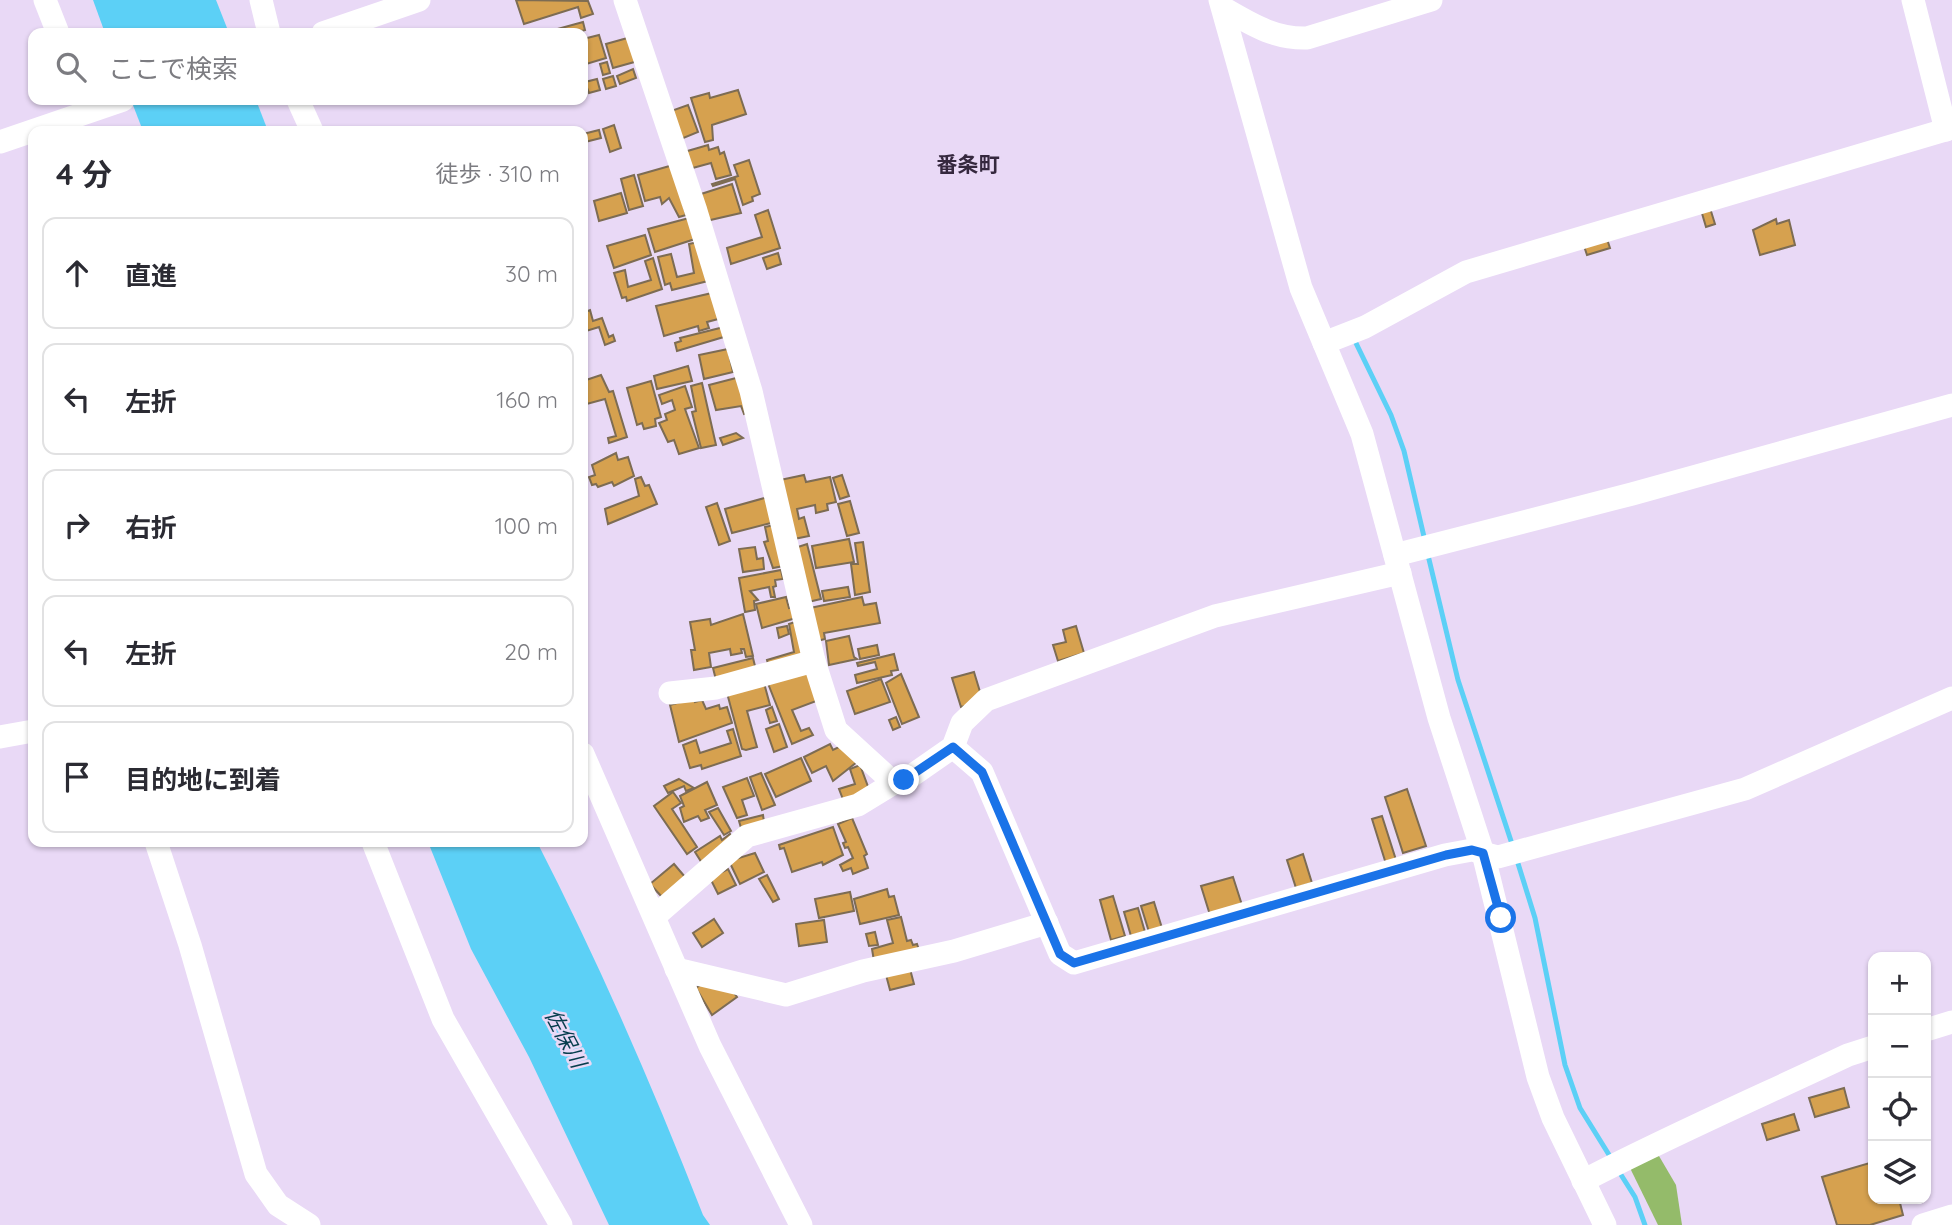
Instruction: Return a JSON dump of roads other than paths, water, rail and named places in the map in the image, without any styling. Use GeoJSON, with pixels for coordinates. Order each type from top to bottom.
{"type":"FeatureCollection","features":[{"type":"Feature","properties":{"kind":"street"},"geometry":{"type":"LineString","coordinates":[[45,0],[56,28]]}},
{"type":"Feature","properties":{"kind":"street"},"geometry":{"type":"LineString","coordinates":[[261,0],[267,28]]}},
{"type":"Feature","properties":{"kind":"street"},"geometry":{"type":"LineString","coordinates":[[338,28],[419,0]]}},
{"type":"Feature","properties":{"kind":"street"},"geometry":{"type":"LineString","coordinates":[[625,0],[696,211],[751,391],[814,661],[836,730],[894,783]]}},
{"type":"Feature","properties":{"kind":"street"},"geometry":{"type":"LineString","coordinates":[[1222,4],[1272,35],[1286,39],[1307,38],[1431,0]]}},
{"type":"Feature","properties":{"kind":"street"},"geometry":{"type":"LineString","coordinates":[[1324,343],[1365,327],[1466,272],[1949,129],[1913,0]]}},
{"type":"Feature","properties":{"kind":"street"},"geometry":{"type":"LineString","coordinates":[[1222,4],[1301,288],[1362,434],[1439,718],[1483,853],[1538,1077],[1553,1118],[1605,1225]]}},
{"type":"Feature","properties":{"kind":"street"},"geometry":{"type":"LineString","coordinates":[[300,105],[310,126]]}},
{"type":"Feature","properties":{"kind":"street"},"geometry":{"type":"LineString","coordinates":[[50,126],[99,110]]}},
{"type":"Feature","properties":{"kind":"street"},"geometry":{"type":"LineString","coordinates":[[0,142],[28,133]]}},
{"type":"Feature","properties":{"kind":"street"},"geometry":{"type":"LineString","coordinates":[[655,916],[747,836],[858,804],[904,780],[953,747],[962,723],[986,700],[1215,616],[1632,494],[1952,405]]}},
{"type":"Feature","properties":{"kind":"street"},"geometry":{"type":"LineString","coordinates":[[670,693],[716,688],[814,661]]}},
{"type":"Feature","properties":{"kind":"street"},"geometry":{"type":"LineString","coordinates":[[953,747],[982,772],[1060,954],[1074,963],[1446,855],[1472,850],[1498,857],[1745,789],[1952,698]]}},
{"type":"Feature","properties":{"kind":"street"},"geometry":{"type":"LineString","coordinates":[[0,737],[28,732]]}},
{"type":"Feature","properties":{"kind":"street"},"geometry":{"type":"LineString","coordinates":[[588,765],[709,1046],[801,1225]]}},
{"type":"Feature","properties":{"kind":"street"},"geometry":{"type":"LineString","coordinates":[[158,847],[190,945],[256,1174],[278,1205],[309,1225]]}},
{"type":"Feature","properties":{"kind":"street"},"geometry":{"type":"LineString","coordinates":[[375,847],[443,1019],[561,1225]]}},
{"type":"Feature","properties":{"kind":"street"},"geometry":{"type":"LineString","coordinates":[[676,969],[786,995],[863,971],[954,951],[1047,923]]}},
{"type":"Feature","properties":{"kind":"street"},"geometry":{"type":"LineString","coordinates":[[1931,1028],[1952,1022]]}},
{"type":"Feature","properties":{"kind":"street"},"geometry":{"type":"LineString","coordinates":[[1583,1181],[1626,1157],[1684,1133],[1848,1055],[1868,1049]]}},
{"type":"Feature","properties":{"kind":"street"},"geometry":{"type":"LineString","coordinates":[[1923,1225],[1952,1216]]}},
{"type":"Feature","properties":{"kind":"water"},"geometry":{"type":"Polygon","coordinates":[[[93,0],[216,0],[227,28],[103,28],[93,0]]]}},
{"type":"Feature","properties":{"kind":"water"},"geometry":{"type":"Polygon","coordinates":[[[133,105],[258,105],[266,126],[141,126],[133,105]]]}},
{"type":"Feature","properties":{"kind":"water","name":"佐保川"},"geometry":{"type":"Polygon","coordinates":[[[430,847],[540,847],[604,979],[703,1215],[710,1225],[609,1225],[529,1057],[471,949],[430,847]]]}},
{"type":"Feature","properties":{"kind":"waterway"},"geometry":{"type":"LineString","coordinates":[[1353,337],[1391,415],[1404,451],[1425,541]]}},
{"type":"Feature","properties":{"kind":"waterway"},"geometry":{"type":"LineString","coordinates":[[1427,551],[1458,680],[1513,847]]}},
{"type":"Feature","properties":{"kind":"waterway"},"geometry":{"type":"LineString","coordinates":[[1516,857],[1535,918],[1565,1065],[1580,1108],[1611,1158]]}},
{"type":"Feature","properties":{"kind":"waterway"},"geometry":{"type":"LineString","coordinates":[[1618,1170],[1635,1197],[1645,1225]]}},
{"type":"Feature","properties":{"kind":"district","name":"番条町"},"geometry":{"type":"Point","coordinates":[968,164]}}]}
